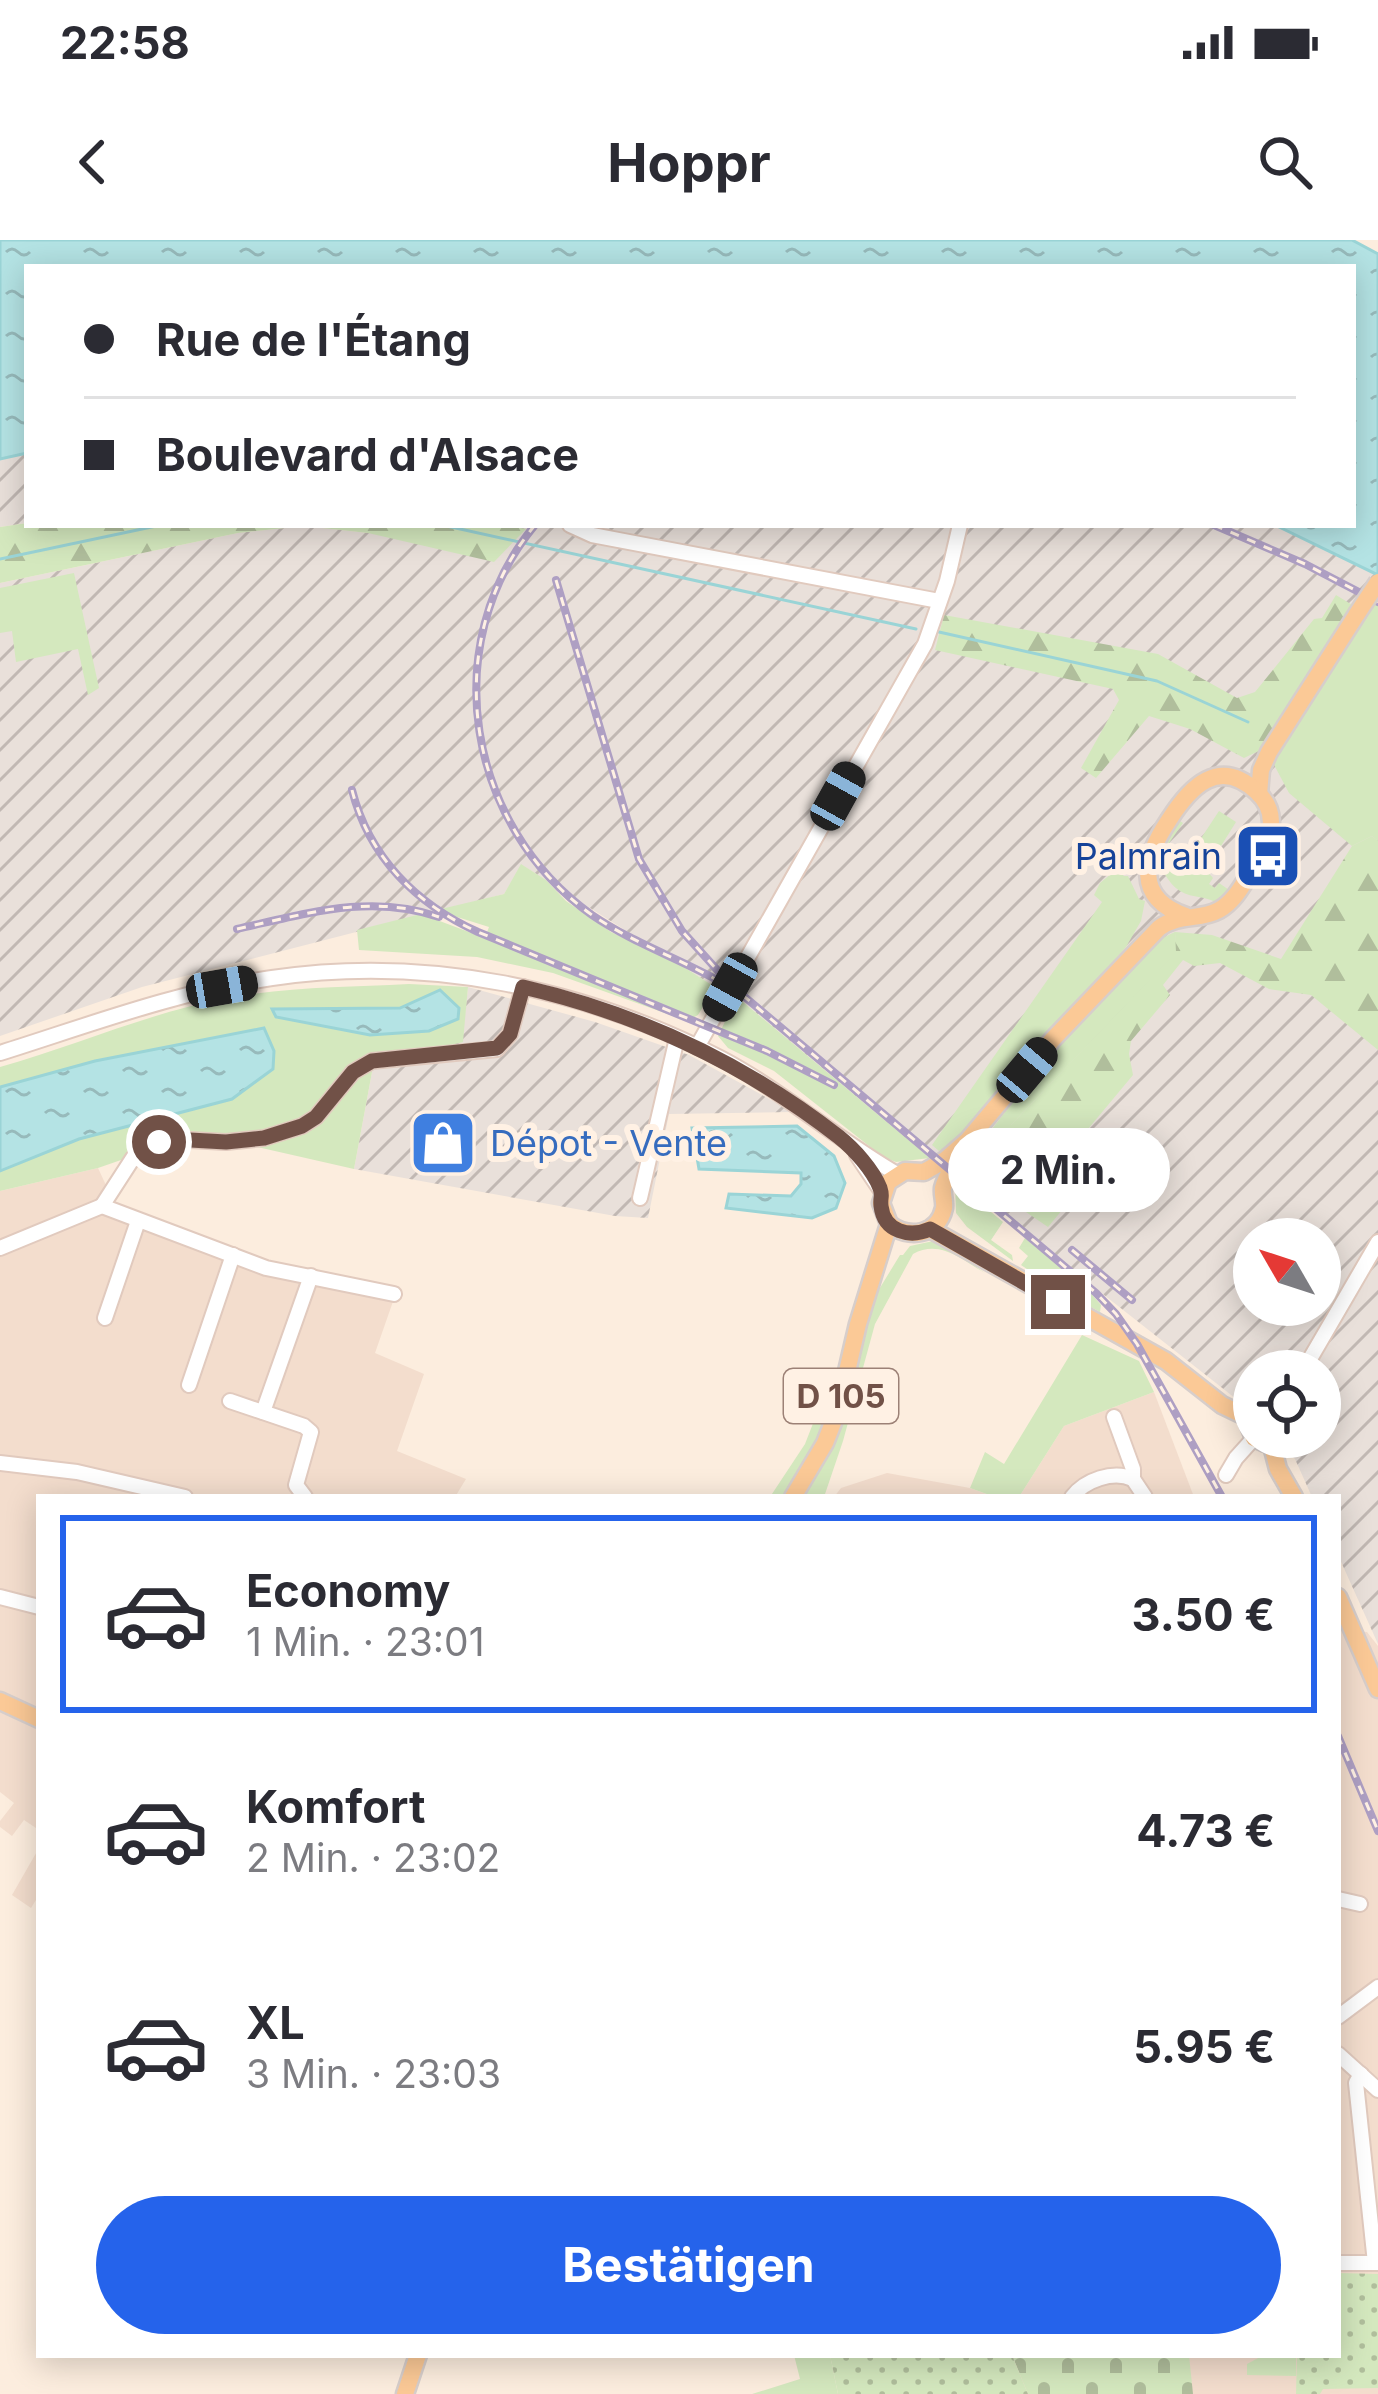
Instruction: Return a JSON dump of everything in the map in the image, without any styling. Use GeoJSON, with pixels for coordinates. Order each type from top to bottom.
{"type":"FeatureCollection","features":[{"type":"Feature","properties":{"kind":"main road"},"geometry":{"type":"LineString","coordinates":[[1235,779],[1254,769],[1269,752],[1378,581]]}},
{"type":"Feature","properties":{"kind":"main road"},"geometry":{"type":"LineString","coordinates":[[1259,794],[1269,752]]}},
{"type":"Feature","properties":{"kind":"main road"},"geometry":{"type":"LineString","coordinates":[[942,1190],[980,1128],[1053,1039],[1144,941],[1166,923],[1213,913],[1230,902],[1267,846],[1271,828],[1259,794],[1235,779],[1215,778],[1195,785],[1154,843],[1148,877],[1156,895],[1186,916]]}},
{"type":"Feature","properties":{"kind":"main road"},"geometry":{"type":"LineString","coordinates":[[1144,941],[1155,916],[1156,895]]}},
{"type":"Feature","properties":{"kind":"main road"},"geometry":{"type":"LineString","coordinates":[[924,1172],[980,1128]]}},
{"type":"Feature","properties":{"kind":"main road"},"geometry":{"type":"LineString","coordinates":[[1004,1270],[955,1226],[943,1210],[942,1190],[935,1179],[910,1170],[888,1182],[881,1209],[889,1224],[908,1234],[930,1229],[1166,1361],[1233,1408]]}},
{"type":"Feature","properties":{"kind":"main road"},"geometry":{"type":"LineString","coordinates":[[930,1229],[943,1210]]}},
{"type":"Feature","properties":{"kind":"main road","name":"D 105"},"geometry":{"type":"LineString","coordinates":[[795,1494],[838,1410],[889,1224]]}},
{"type":"Feature","properties":{"kind":"main road","name":"D 105"},"geometry":{"type":"LineString","coordinates":[[870,1287],[908,1234]]}},
{"type":"Feature","properties":{"kind":"main road"},"geometry":{"type":"LineString","coordinates":[[1275,1458],[1292,1494]]}},
{"type":"Feature","properties":{"kind":"main road"},"geometry":{"type":"LineString","coordinates":[[1341,1604],[1378,1689]]}},
{"type":"Feature","properties":{"kind":"main road"},"geometry":{"type":"LineString","coordinates":[[3,1709],[36,1718]]}},
{"type":"Feature","properties":{"kind":"main road"},"geometry":{"type":"LineString","coordinates":[[405,2394],[417,2358]]}},
{"type":"Feature","properties":{"kind":"street"},"geometry":{"type":"LineString","coordinates":[[576,528],[592,536],[939,601]]}},
{"type":"Feature","properties":{"kind":"street"},"geometry":{"type":"LineString","coordinates":[[697,1046],[925,644],[960,528]]}},
{"type":"Feature","properties":{"kind":"street"},"geometry":{"type":"LineString","coordinates":[[0,1053],[162,1003],[274,977],[383,972],[452,976],[523,987],[607,1010],[697,1046],[764,1084],[897,1174]]}},
{"type":"Feature","properties":{"kind":"street"},"geometry":{"type":"LineString","coordinates":[[0,1248],[102,1206],[144,1147],[172,1139],[264,1138],[316,1117],[353,1072],[372,1061],[497,1048],[510,1034],[523,987]]}},
{"type":"Feature","properties":{"kind":"street"},"geometry":{"type":"LineString","coordinates":[[640,1198],[677,1038]]}},
{"type":"Feature","properties":{"kind":"street"},"geometry":{"type":"LineString","coordinates":[[846,1142],[882,1192]]}},
{"type":"Feature","properties":{"kind":"street"},"geometry":{"type":"LineString","coordinates":[[102,1206],[266,1268],[394,1294]]}},
{"type":"Feature","properties":{"kind":"street"},"geometry":{"type":"LineString","coordinates":[[105,1318],[138,1221]]}},
{"type":"Feature","properties":{"kind":"street"},"geometry":{"type":"LineString","coordinates":[[1316,1350],[1378,1242]]}},
{"type":"Feature","properties":{"kind":"street"},"geometry":{"type":"LineString","coordinates":[[189,1385],[233,1255]]}},
{"type":"Feature","properties":{"kind":"street"},"geometry":{"type":"LineString","coordinates":[[263,1412],[311,1276]]}},
{"type":"Feature","properties":{"kind":"street"},"geometry":{"type":"LineString","coordinates":[[230,1401],[310,1432],[296,1485],[303,1494]]}},
{"type":"Feature","properties":{"kind":"street"},"geometry":{"type":"LineString","coordinates":[[1114,1417],[1142,1494]]}},
{"type":"Feature","properties":{"kind":"street"},"geometry":{"type":"LineString","coordinates":[[1226,1475],[1236,1458]]}},
{"type":"Feature","properties":{"kind":"street"},"geometry":{"type":"LineString","coordinates":[[0,1463],[77,1472],[172,1494]]}},
{"type":"Feature","properties":{"kind":"street"},"geometry":{"type":"LineString","coordinates":[[1074,1494],[1112,1474],[1133,1479]]}},
{"type":"Feature","properties":{"kind":"street"},"geometry":{"type":"LineString","coordinates":[[0,1597],[36,1606]]}},
{"type":"Feature","properties":{"kind":"street"},"geometry":{"type":"LineString","coordinates":[[1341,1900],[1360,1904]]}},
{"type":"Feature","properties":{"kind":"street"},"geometry":{"type":"LineString","coordinates":[[1341,2015],[1378,1988]]}},
{"type":"Feature","properties":{"kind":"street"},"geometry":{"type":"LineString","coordinates":[[1341,2057],[1378,2090]]}},
{"type":"Feature","properties":{"kind":"street"},"geometry":{"type":"LineString","coordinates":[[1341,2263],[1376,2263],[1356,2084],[1360,2074]]}},
{"type":"Feature","properties":{"kind":"shaded area"},"geometry":{"type":"Polygon","coordinates":[[[24,454],[24,523],[0,527],[0,459],[24,454]]]}},
{"type":"Feature","properties":{"kind":"shaded area"},"geometry":{"type":"Polygon","coordinates":[[[322,528],[368,533],[525,528],[1281,528],[1378,575],[1378,1644],[1341,1562],[1341,1494],[1311,1494],[1294,1458],[1341,1458],[1341,1350],[1233,1350],[1233,1396],[930,1158],[737,997],[522,865],[504,894],[142,987],[0,1036],[0,583],[238,533],[322,528]]]}},
{"type":"Feature","properties":{"kind":"shaded area"},"geometry":{"type":"Polygon","coordinates":[[[468,987],[595,1022],[689,1055],[793,1112],[669,1114],[648,1218],[354,1169],[375,1056],[462,1042],[468,987]]]}},
{"type":"Feature","properties":{"kind":"shaded area"},"geometry":{"type":"Polygon","coordinates":[[[98,1168],[117,1209],[278,1264],[397,1290],[375,1353],[424,1374],[397,1451],[466,1479],[457,1494],[36,1494],[36,1828],[24,1820],[12,1836],[0,1827],[14,1803],[0,1792],[0,1191],[98,1168]]]}},
{"type":"Feature","properties":{"kind":"shaded area"},"geometry":{"type":"Polygon","coordinates":[[[1154,1392],[1193,1494],[1021,1494],[1064,1426],[1154,1392]]]}},
{"type":"Feature","properties":{"kind":"shaded area"},"geometry":{"type":"Polygon","coordinates":[[[887,1473],[987,1494],[836,1494],[841,1488],[887,1473]]]}},
{"type":"Feature","properties":{"kind":"shaded area"},"geometry":{"type":"Polygon","coordinates":[[[1341,1630],[1367,1632],[1378,1646],[1378,2394],[1028,2394],[1012,2358],[1341,2358],[1341,1630]]]}},
{"type":"Feature","properties":{"kind":"shaded area"},"geometry":{"type":"Polygon","coordinates":[[[36,1853],[36,1900],[31,1908],[12,1895],[36,1853]]]}},
{"type":"Feature","properties":{"kind":"green space"},"geometry":{"type":"Polygon","coordinates":[[[24,523],[24,528],[285,528],[238,533],[0,583],[0,527],[24,523]]]}},
{"type":"Feature","properties":{"kind":"green space"},"geometry":{"type":"Polygon","coordinates":[[[322,528],[526,529],[494,562],[368,533],[322,528]]]}},
{"type":"Feature","properties":{"kind":"green space"},"geometry":{"type":"Polygon","coordinates":[[[74,573],[99,688],[88,695],[78,649],[16,662],[12,631],[0,633],[0,588],[74,573]]]}},
{"type":"Feature","properties":{"kind":"green space"},"geometry":{"type":"Polygon","coordinates":[[[1336,595],[1354,606],[1263,749],[1244,758],[1190,729],[1149,716],[1096,778],[1081,768],[1119,700],[1113,689],[935,650],[944,615],[1158,654],[1237,698],[1255,692],[1314,619],[1322,618],[1336,595]]]}},
{"type":"Feature","properties":{"kind":"green space"},"geometry":{"type":"Polygon","coordinates":[[[1374,602],[1378,605],[1378,841],[1372,836],[1352,846],[1289,793],[1272,761],[1374,602]]]}},
{"type":"Feature","properties":{"kind":"green space"},"geometry":{"type":"Polygon","coordinates":[[[1219,811],[1236,822],[1206,870],[1213,878],[1209,884],[1215,888],[1219,883],[1232,892],[1220,905],[1180,891],[1151,860],[1174,817],[1183,823],[1170,847],[1188,858],[1219,811]]]}},
{"type":"Feature","properties":{"kind":"green space"},"geometry":{"type":"Polygon","coordinates":[[[1372,836],[1378,841],[1378,1050],[1311,995],[1269,989],[1220,963],[1194,966],[1183,960],[1163,985],[1170,995],[1131,1041],[1133,1075],[1088,1129],[1024,1133],[1010,1126],[1176,952],[1175,932],[1212,935],[1281,959],[1352,846],[1372,836]]]}},
{"type":"Feature","properties":{"kind":"green space"},"geometry":{"type":"Polygon","coordinates":[[[521,864],[611,932],[715,987],[698,1015],[687,1021],[553,973],[477,957],[359,950],[357,930],[421,914],[485,938],[489,927],[441,909],[504,894],[521,864]]]}},
{"type":"Feature","properties":{"kind":"green space"},"geometry":{"type":"Polygon","coordinates":[[[1117,869],[1128,876],[1139,899],[1145,901],[1141,921],[1126,947],[959,1139],[939,1151],[932,1145],[1102,902],[1094,895],[1100,883],[1117,869]]]}},
{"type":"Feature","properties":{"kind":"green space"},"geometry":{"type":"Polygon","coordinates":[[[1175,932],[1177,952],[1011,1125],[1024,1133],[1080,1130],[1037,1186],[1063,1209],[1048,1227],[976,1178],[971,1158],[1075,1028],[1141,956],[1175,932]]]}},
{"type":"Feature","properties":{"kind":"green space"},"geometry":{"type":"Polygon","coordinates":[[[409,984],[468,987],[463,1042],[375,1056],[354,1169],[190,1136],[98,1168],[0,1191],[0,1171],[79,1139],[232,1099],[264,1029],[95,1061],[0,1087],[0,1067],[173,1011],[232,997],[409,984]]]}},
{"type":"Feature","properties":{"kind":"green space"},"geometry":{"type":"Polygon","coordinates":[[[737,997],[930,1158],[896,1162],[883,1157],[774,1071],[728,1048],[718,1036],[737,997]]]}},
{"type":"Feature","properties":{"kind":"green space"},"geometry":{"type":"Polygon","coordinates":[[[955,1182],[1003,1222],[991,1240],[1012,1255],[1013,1261],[967,1227],[956,1213],[955,1182]]]}},
{"type":"Feature","properties":{"kind":"green space"},"geometry":{"type":"Polygon","coordinates":[[[1025,1238],[1088,1290],[1101,1305],[1100,1312],[1021,1265],[1028,1256],[1019,1248],[1025,1238]]]}},
{"type":"Feature","properties":{"kind":"green space"},"geometry":{"type":"Polygon","coordinates":[[[938,1240],[985,1273],[942,1250],[913,1254],[875,1324],[825,1494],[802,1494],[856,1359],[875,1296],[910,1246],[938,1240]]]}},
{"type":"Feature","properties":{"kind":"green space"},"geometry":{"type":"Polygon","coordinates":[[[1082,1335],[1139,1361],[1154,1392],[1064,1426],[1021,1494],[987,1494],[970,1488],[985,1452],[1004,1464],[1082,1335]]]}},
{"type":"Feature","properties":{"kind":"green space"},"geometry":{"type":"Polygon","coordinates":[[[821,1403],[830,1406],[828,1420],[790,1494],[772,1494],[805,1444],[821,1403]]]}},
{"type":"Feature","properties":{"kind":"green space"},"geometry":{"type":"Polygon","coordinates":[[[1341,2273],[1378,2274],[1378,2388],[1296,2394],[1297,2358],[1341,2358],[1341,2273]]]}},
{"type":"Feature","properties":{"kind":"green space"},"geometry":{"type":"Polygon","coordinates":[[[795,2358],[831,2358],[838,2394],[752,2394],[800,2379],[795,2358]]]}},
{"type":"Feature","properties":{"kind":"green space"},"geometry":{"type":"Polygon","coordinates":[[[831,2358],[1013,2358],[1028,2394],[838,2394],[831,2358]]]}},
{"type":"Feature","properties":{"kind":"green space"},"geometry":{"type":"Polygon","coordinates":[[[1013,2358],[1189,2358],[1193,2394],[1028,2394],[1013,2358]]]}},
{"type":"Feature","properties":{"kind":"green space"},"geometry":{"type":"Polygon","coordinates":[[[1258,2358],[1296,2358],[1296,2376],[1247,2375],[1247,2364],[1258,2358]]]}},
{"type":"Feature","properties":{"kind":"water"},"geometry":{"type":"Polygon","coordinates":[[[0,240],[1352,240],[1378,254],[1378,575],[1281,528],[1356,528],[1356,264],[24,264],[24,454],[0,459],[0,240]]]}},
{"type":"Feature","properties":{"kind":"water"},"geometry":{"type":"Polygon","coordinates":[[[440,990],[459,1008],[458,1019],[429,1031],[370,1035],[276,1017],[272,1009],[400,1008],[440,990]]]}},
{"type":"Feature","properties":{"kind":"water"},"geometry":{"type":"Polygon","coordinates":[[[264,1028],[274,1051],[273,1069],[232,1099],[79,1139],[0,1171],[0,1087],[95,1061],[264,1028]]]}},
{"type":"Feature","properties":{"kind":"water"},"geometry":{"type":"Polygon","coordinates":[[[797,1126],[834,1156],[845,1183],[836,1208],[812,1218],[726,1208],[729,1194],[791,1196],[801,1184],[801,1173],[699,1169],[692,1128],[797,1126]]]}},
{"type":"Feature","properties":{"kind":"waterway"},"geometry":{"type":"LineString","coordinates":[[0,559],[147,528]]}},
{"type":"Feature","properties":{"kind":"waterway"},"geometry":{"type":"LineString","coordinates":[[456,528],[916,629]]}},
{"type":"Feature","properties":{"kind":"waterway"},"geometry":{"type":"LineString","coordinates":[[939,632],[1157,681],[1248,722]]}},
{"type":"Feature","properties":{"kind":"railway"},"geometry":{"type":"LineString","coordinates":[[533,528],[504,573],[485,624],[477,678],[480,732],[493,784],[516,833],[550,878],[592,915],[746,998],[1096,1293],[1137,1344],[1220,1494]]}},
{"type":"Feature","properties":{"kind":"railway"},"geometry":{"type":"LineString","coordinates":[[1221,528],[1378,602]]}},
{"type":"Feature","properties":{"kind":"railway"},"geometry":{"type":"LineString","coordinates":[[556,580],[639,859],[682,931],[719,972]]}},
{"type":"Feature","properties":{"kind":"railway"},"geometry":{"type":"LineString","coordinates":[[352,790],[383,857],[415,892],[455,921],[767,1051],[834,1085]]}},
{"type":"Feature","properties":{"kind":"railway"},"geometry":{"type":"LineString","coordinates":[[237,929],[363,906],[439,917]]}},
{"type":"Feature","properties":{"kind":"railway"},"geometry":{"type":"LineString","coordinates":[[1072,1250],[1132,1300]]}},
{"type":"Feature","properties":{"kind":"railway"},"geometry":{"type":"LineString","coordinates":[[1341,1743],[1378,1831]]}},
{"type":"Feature","properties":{"kind":"place","name":"Palmrain"},"geometry":{"type":"Point","coordinates":[1268,856]}},
{"type":"Feature","properties":{"kind":"place","name":"Dépot - Vente"},"geometry":{"type":"Point","coordinates":[443,1143]}},
{"type":"Feature","properties":{"kind":"route"},"geometry":{"type":"LineString","coordinates":[[159,1142],[264,1138],[316,1117],[353,1072],[372,1061],[497,1048],[510,1034],[523,987],[647,1024],[764,1084],[846,1142],[882,1192],[881,1209],[893,1228],[908,1234],[930,1229],[1058,1302]]}}]}
